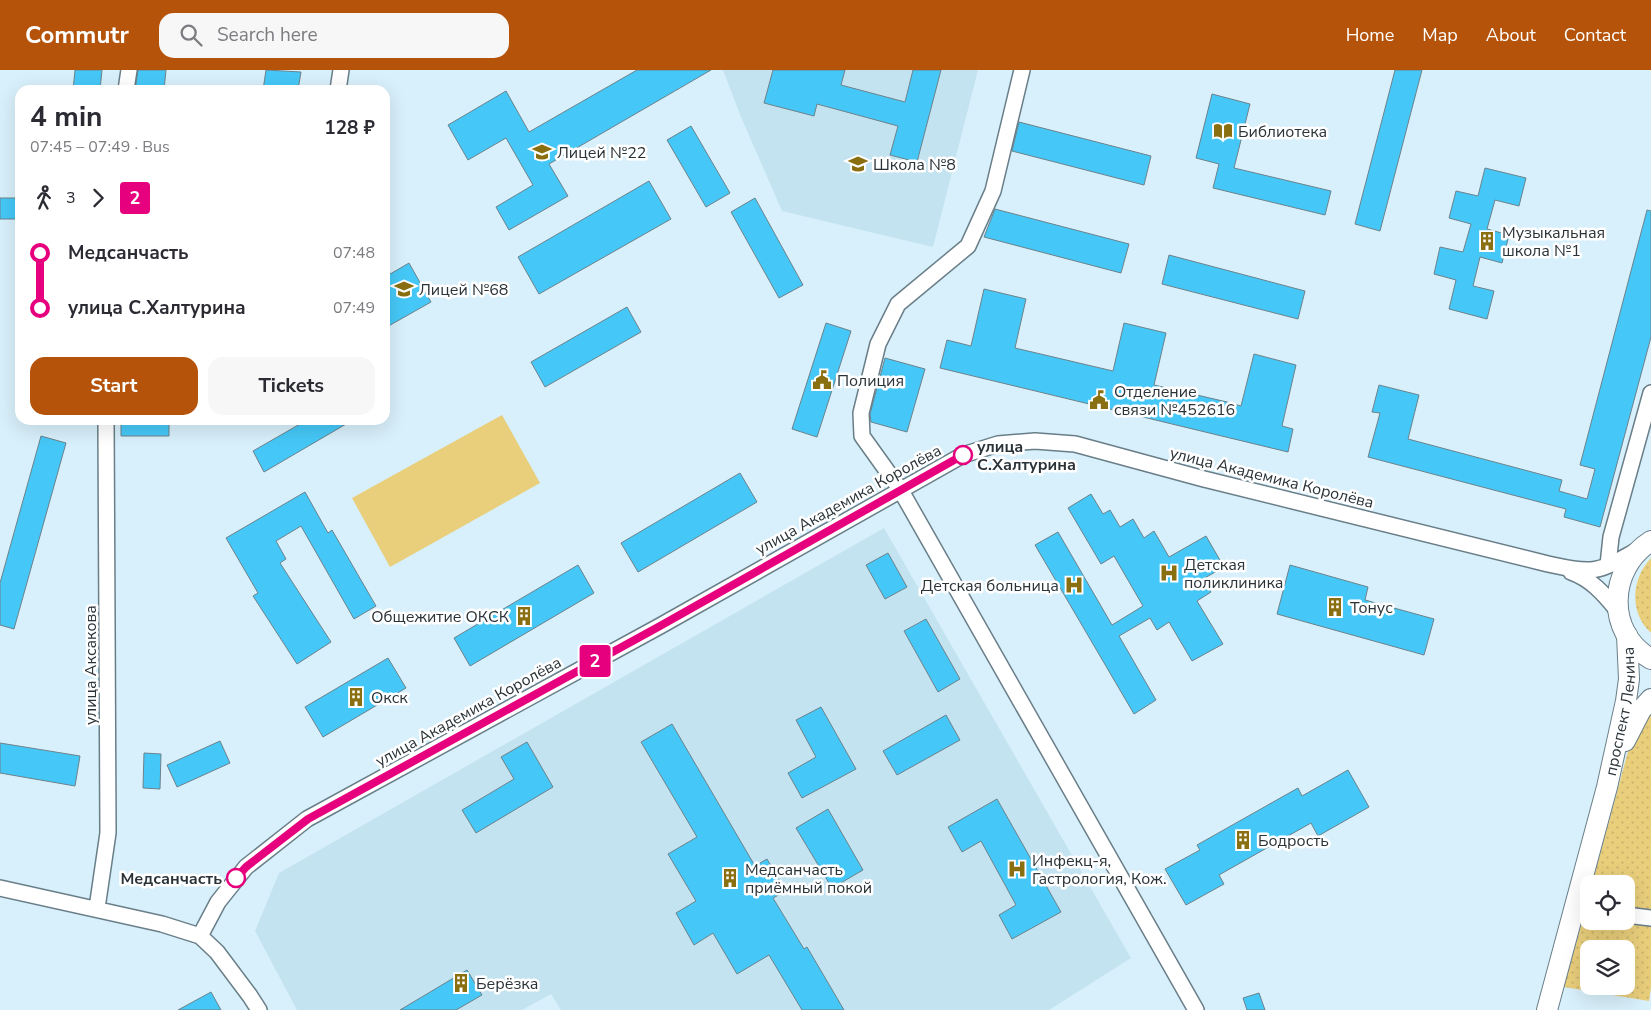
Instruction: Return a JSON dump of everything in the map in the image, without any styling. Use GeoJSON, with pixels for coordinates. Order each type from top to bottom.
{"type":"FeatureCollection","features":[{"type":"Feature","properties":{"kind":"main road"},"geometry":{"type":"LineString","coordinates":[[1645,546],[1627,564],[1617,597],[1617,610],[1626,636],[1635,647],[1651,659]]}},
{"type":"Feature","properties":{"kind":"main road","name":"проспект Ленина"},"geometry":{"type":"LineString","coordinates":[[1589,875],[1626,702],[1629,679],[1626,636]]}},
{"type":"Feature","properties":{"kind":"main road","name":"проспект Ленина"},"geometry":{"type":"LineString","coordinates":[[1607,787],[1628,732],[1641,710],[1651,699]]}},
{"type":"Feature","properties":{"kind":"main road","name":"проспект Ленина"},"geometry":{"type":"LineString","coordinates":[[1547,1010],[1580,914]]}},
{"type":"Feature","properties":{"kind":"street"},"geometry":{"type":"LineString","coordinates":[[127,85],[129,70]]}},
{"type":"Feature","properties":{"kind":"street"},"geometry":{"type":"LineString","coordinates":[[339,85],[341,70]]}},
{"type":"Feature","properties":{"kind":"street"},"geometry":{"type":"LineString","coordinates":[[1022,70],[992,191],[968,246],[898,304],[878,344],[861,413],[862,436],[900,489],[1196,1010]]}},
{"type":"Feature","properties":{"kind":"street"},"geometry":{"type":"LineString","coordinates":[[1608,565],[1611,537],[1651,393]]}},
{"type":"Feature","properties":{"kind":"street","name":"улица Аксакова"},"geometry":{"type":"LineString","coordinates":[[97,908],[108,833],[106,425]]}},
{"type":"Feature","properties":{"kind":"street","name":"улица Академика Королёва"},"geometry":{"type":"LineString","coordinates":[[200,936],[218,902],[246,867],[308,819],[660,626],[900,489],[963,455],[998,444],[1035,441],[1075,444],[1204,479],[1578,570],[1593,570],[1608,565],[1645,546]]}},
{"type":"Feature","properties":{"kind":"street"},"geometry":{"type":"LineString","coordinates":[[1548,564],[1577,574],[1591,582],[1617,610]]}},
{"type":"Feature","properties":{"kind":"street"},"geometry":{"type":"LineString","coordinates":[[0,888],[97,908],[162,924],[200,936],[217,952],[259,1010]]}},
{"type":"Feature","properties":{"kind":"street"},"geometry":{"type":"LineString","coordinates":[[1635,916],[1651,918]]}},
{"type":"Feature","properties":{"kind":"shaded area","name":"Школа №8"},"geometry":{"type":"Polygon","coordinates":[[[723,70],[978,70],[933,247],[782,211],[741,117],[723,70]]]}},
{"type":"Feature","properties":{"kind":"shaded area"},"geometry":{"type":"Polygon","coordinates":[[[502,415],[540,483],[390,567],[352,498],[502,415]]]}},
{"type":"Feature","properties":{"kind":"shaded area"},"geometry":{"type":"Polygon","coordinates":[[[884,528],[1131,958],[1049,1010],[561,1010],[551,994],[522,1010],[297,1010],[255,931],[279,873],[884,528]]]}},
{"type":"Feature","properties":{"kind":"shaded area"},"geometry":{"type":"Polygon","coordinates":[[[1651,558],[1651,633],[1639,616],[1635,596],[1639,576],[1651,558]]]}},
{"type":"Feature","properties":{"kind":"shaded area"},"geometry":{"type":"Polygon","coordinates":[[[1651,707],[1651,910],[1635,908],[1635,875],[1594,875],[1633,733],[1651,707]]]}},
{"type":"Feature","properties":{"kind":"shaded area"},"geometry":{"type":"Polygon","coordinates":[[[1635,924],[1651,926],[1651,988],[1649,1001],[1613,995],[1635,995],[1635,940],[1580,940],[1580,990],[1564,987],[1580,930],[1635,930],[1635,924]]]}},
{"type":"Feature","properties":{"kind":"building"},"geometry":{"type":"Polygon","coordinates":[[[75,70],[102,70],[100,85],[74,85],[75,70]]]}},
{"type":"Feature","properties":{"kind":"building"},"geometry":{"type":"Polygon","coordinates":[[[138,70],[166,70],[164,85],[136,85],[138,70]]]}},
{"type":"Feature","properties":{"kind":"building"},"geometry":{"type":"Polygon","coordinates":[[[266,70],[301,72],[299,85],[264,85],[266,70]]]}},
{"type":"Feature","properties":{"kind":"building","name":"Лицей №22"},"geometry":{"type":"Polygon","coordinates":[[[637,70],[711,70],[549,164],[568,196],[509,230],[496,207],[533,185],[506,138],[468,160],[448,125],[506,91],[529,132],[637,70]]]}},
{"type":"Feature","properties":{"kind":"building"},"geometry":{"type":"Polygon","coordinates":[[[773,70],[845,70],[841,85],[905,102],[913,70],[941,70],[917,162],[890,155],[898,126],[817,104],[814,116],[764,103],[773,70]]]}},
{"type":"Feature","properties":{"kind":"building"},"geometry":{"type":"Polygon","coordinates":[[[1395,70],[1422,70],[1380,231],[1355,224],[1395,70]]]}},
{"type":"Feature","properties":{"kind":"building"},"geometry":{"type":"Polygon","coordinates":[[[1212,94],[1250,104],[1234,168],[1331,191],[1325,215],[1213,188],[1219,164],[1196,158],[1212,94]]]}},
{"type":"Feature","properties":{"kind":"building"},"geometry":{"type":"Polygon","coordinates":[[[1019,122],[1151,156],[1144,185],[1012,151],[1019,122]]]}},
{"type":"Feature","properties":{"kind":"building"},"geometry":{"type":"Polygon","coordinates":[[[691,126],[730,193],[706,207],[667,140],[691,126]]]}},
{"type":"Feature","properties":{"kind":"building","name":"Музыкальная школа №1"},"geometry":{"type":"Polygon","coordinates":[[[1485,168],[1526,178],[1519,206],[1495,200],[1487,229],[1509,235],[1502,263],[1480,257],[1473,286],[1494,291],[1487,319],[1449,309],[1456,280],[1434,274],[1440,247],[1463,252],[1471,224],[1449,218],[1456,191],[1478,196],[1485,168]]]}},
{"type":"Feature","properties":{"kind":"building"},"geometry":{"type":"Polygon","coordinates":[[[649,181],[671,219],[539,294],[518,257],[649,181]]]}},
{"type":"Feature","properties":{"kind":"building"},"geometry":{"type":"Polygon","coordinates":[[[0,198],[15,198],[15,219],[0,219],[0,198]]]}},
{"type":"Feature","properties":{"kind":"building"},"geometry":{"type":"Polygon","coordinates":[[[755,198],[803,285],[779,298],[731,212],[755,198]]]}},
{"type":"Feature","properties":{"kind":"building"},"geometry":{"type":"Polygon","coordinates":[[[995,209],[1129,244],[1121,273],[984,237],[995,209]]]}},
{"type":"Feature","properties":{"kind":"building"},"geometry":{"type":"Polygon","coordinates":[[[1647,210],[1651,211],[1651,337],[1600,527],[1564,517],[1566,509],[1368,457],[1380,413],[1372,412],[1379,385],[1419,395],[1408,439],[1562,480],[1559,491],[1587,499],[1595,469],[1580,465],[1647,210]]]}},
{"type":"Feature","properties":{"kind":"building"},"geometry":{"type":"Polygon","coordinates":[[[1169,255],[1305,291],[1298,319],[1162,284],[1169,255]]]}},
{"type":"Feature","properties":{"kind":"building","name":"Лицей №68"},"geometry":{"type":"Polygon","coordinates":[[[409,263],[431,302],[390,325],[390,274],[409,263]]]}},
{"type":"Feature","properties":{"kind":"building"},"geometry":{"type":"Polygon","coordinates":[[[984,289],[1026,299],[1015,348],[1113,371],[1124,323],[1166,333],[1154,385],[1241,406],[1254,354],[1296,365],[1282,426],[1293,429],[1288,452],[940,368],[947,340],[971,346],[984,289]]]}},
{"type":"Feature","properties":{"kind":"building"},"geometry":{"type":"Polygon","coordinates":[[[627,307],[641,332],[545,387],[531,362],[627,307]]]}},
{"type":"Feature","properties":{"kind":"building","name":"Полиция"},"geometry":{"type":"Polygon","coordinates":[[[826,323],[851,331],[817,437],[792,429],[826,323]]]}},
{"type":"Feature","properties":{"kind":"building"},"geometry":{"type":"Polygon","coordinates":[[[885,358],[925,369],[907,432],[871,422],[870,414],[885,358]]]}},
{"type":"Feature","properties":{"kind":"building"},"geometry":{"type":"Polygon","coordinates":[[[121,425],[169,425],[169,436],[121,436],[121,425]]]}},
{"type":"Feature","properties":{"kind":"building"},"geometry":{"type":"Polygon","coordinates":[[[298,425],[344,425],[264,472],[253,451],[298,425]]]}},
{"type":"Feature","properties":{"kind":"building"},"geometry":{"type":"Polygon","coordinates":[[[41,436],[66,443],[14,629],[0,625],[0,583],[41,436]]]}},
{"type":"Feature","properties":{"kind":"building"},"geometry":{"type":"Polygon","coordinates":[[[740,473],[757,502],[638,572],[621,543],[740,473]]]}},
{"type":"Feature","properties":{"kind":"building"},"geometry":{"type":"Polygon","coordinates":[[[305,492],[328,533],[332,530],[376,606],[354,619],[301,526],[276,541],[286,559],[280,563],[331,642],[297,664],[253,596],[258,593],[226,538],[305,492]]]}},
{"type":"Feature","properties":{"kind":"building","name":"Детская поликлиника"},"geometry":{"type":"Polygon","coordinates":[[[1091,494],[1103,514],[1110,510],[1120,527],[1133,519],[1144,538],[1154,531],[1169,557],[1206,536],[1224,567],[1203,579],[1211,592],[1197,601],[1223,644],[1192,661],[1169,622],[1157,630],[1150,618],[1119,636],[1156,700],[1134,714],[1035,545],[1058,532],[1112,625],[1143,606],[1114,556],[1101,564],[1068,508],[1091,494]]]}},
{"type":"Feature","properties":{"kind":"building"},"geometry":{"type":"Polygon","coordinates":[[[888,553],[907,587],[885,599],[866,565],[888,553]]]}},
{"type":"Feature","properties":{"kind":"building","name":"Общежитие ОКСК"},"geometry":{"type":"Polygon","coordinates":[[[578,565],[594,593],[470,666],[454,638],[578,565]]]}},
{"type":"Feature","properties":{"kind":"building","name":"Тонус"},"geometry":{"type":"Polygon","coordinates":[[[1290,565],[1368,587],[1365,600],[1434,619],[1424,655],[1277,614],[1290,565]]]}},
{"type":"Feature","properties":{"kind":"building"},"geometry":{"type":"Polygon","coordinates":[[[926,619],[960,679],[938,692],[904,631],[926,619]]]}},
{"type":"Feature","properties":{"kind":"building","name":"Окск"},"geometry":{"type":"Polygon","coordinates":[[[388,658],[406,688],[323,737],[305,707],[388,658]]]}},
{"type":"Feature","properties":{"kind":"building"},"geometry":{"type":"Polygon","coordinates":[[[821,707],[856,769],[802,798],[788,773],[816,757],[796,720],[821,707]]]}},
{"type":"Feature","properties":{"kind":"building"},"geometry":{"type":"Polygon","coordinates":[[[946,715],[960,740],[897,775],[883,751],[946,715]]]}},
{"type":"Feature","properties":{"kind":"building","name":"Медсанчасть приёмный покой"},"geometry":{"type":"Polygon","coordinates":[[[672,724],[755,866],[767,859],[786,891],[773,898],[804,949],[807,947],[844,1010],[802,1010],[769,955],[737,974],[713,933],[694,945],[676,913],[696,901],[668,854],[697,837],[641,742],[672,724]]]}},
{"type":"Feature","properties":{"kind":"building"},"geometry":{"type":"Polygon","coordinates":[[[220,741],[230,763],[177,787],[167,765],[220,741]]]}},
{"type":"Feature","properties":{"kind":"building"},"geometry":{"type":"Polygon","coordinates":[[[527,742],[553,787],[476,833],[462,810],[514,779],[501,757],[527,742]]]}},
{"type":"Feature","properties":{"kind":"building"},"geometry":{"type":"Polygon","coordinates":[[[0,743],[80,756],[75,786],[0,773],[0,743]]]}},
{"type":"Feature","properties":{"kind":"building"},"geometry":{"type":"Polygon","coordinates":[[[144,753],[161,754],[160,789],[143,788],[144,753]]]}},
{"type":"Feature","properties":{"kind":"building","name":"Бодрость"},"geometry":{"type":"Polygon","coordinates":[[[1348,770],[1369,807],[1318,836],[1311,823],[1219,875],[1224,884],[1186,905],[1165,869],[1200,850],[1197,845],[1298,788],[1302,796],[1348,770]]]}},
{"type":"Feature","properties":{"kind":"building","name":"Инфекц-я, Гастрология, Кож."},"geometry":{"type":"Polygon","coordinates":[[[997,799],[1061,912],[1012,939],[999,915],[1016,905],[981,841],[962,852],[948,827],[997,799]]]}},
{"type":"Feature","properties":{"kind":"building"},"geometry":{"type":"Polygon","coordinates":[[[828,809],[863,870],[832,888],[796,828],[828,809]]]}},
{"type":"Feature","properties":{"kind":"building","name":"Берёзка"},"geometry":{"type":"Polygon","coordinates":[[[467,970],[482,995],[456,1010],[400,1010],[467,970]]]}},
{"type":"Feature","properties":{"kind":"building"},"geometry":{"type":"Polygon","coordinates":[[[211,992],[221,1010],[178,1010],[211,992]]]}},
{"type":"Feature","properties":{"kind":"building"},"geometry":{"type":"Polygon","coordinates":[[[1259,993],[1265,1010],[1247,1010],[1243,998],[1259,993]]]}},
{"type":"Feature","properties":{"kind":"bus line","name":"2"},"geometry":{"type":"LineString","coordinates":[[236,878],[246,867],[308,819],[660,626],[963,455]]}},
{"type":"Feature","properties":{"kind":"place","name":"Библиотека"},"geometry":{"type":"Point","coordinates":[1223,131]}},
{"type":"Feature","properties":{"kind":"place","name":"Лицей №22"},"geometry":{"type":"Point","coordinates":[542,152]}},
{"type":"Feature","properties":{"kind":"place","name":"Школа №8"},"geometry":{"type":"Point","coordinates":[858,164]}},
{"type":"Feature","properties":{"kind":"place","name":"Музыкальная школа №1"},"geometry":{"type":"Point","coordinates":[1487,241]}},
{"type":"Feature","properties":{"kind":"place","name":"Лицей №68"},"geometry":{"type":"Point","coordinates":[404,289]}},
{"type":"Feature","properties":{"kind":"place","name":"Полиция"},"geometry":{"type":"Point","coordinates":[822,380]}},
{"type":"Feature","properties":{"kind":"place","name":"Отделение связи №452616"},"geometry":{"type":"Point","coordinates":[1099,400]}},
{"type":"Feature","properties":{"kind":"place","name":"улица С.Халтурина"},"geometry":{"type":"Point","coordinates":[963,455]}},
{"type":"Feature","properties":{"kind":"place","name":"Детская поликлиника"},"geometry":{"type":"Point","coordinates":[1169,573]}},
{"type":"Feature","properties":{"kind":"place","name":"Детская больница"},"geometry":{"type":"Point","coordinates":[1074,585]}},
{"type":"Feature","properties":{"kind":"place","name":"Тонус"},"geometry":{"type":"Point","coordinates":[1335,607]}},
{"type":"Feature","properties":{"kind":"place","name":"Общежитие ОКСК"},"geometry":{"type":"Point","coordinates":[524,616]}},
{"type":"Feature","properties":{"kind":"place","name":"Окск"},"geometry":{"type":"Point","coordinates":[356,697]}},
{"type":"Feature","properties":{"kind":"place","name":"Бодрость"},"geometry":{"type":"Point","coordinates":[1243,840]}},
{"type":"Feature","properties":{"kind":"place","name":"Инфекц-я, Гастрология, Кож."},"geometry":{"type":"Point","coordinates":[1017,869]}},
{"type":"Feature","properties":{"kind":"place","name":"Медсанчасть"},"geometry":{"type":"Point","coordinates":[236,878]}},
{"type":"Feature","properties":{"kind":"place","name":"Медсанчасть приёмный покой"},"geometry":{"type":"Point","coordinates":[730,878]}},
{"type":"Feature","properties":{"kind":"place","name":"Берёзка"},"geometry":{"type":"Point","coordinates":[461,983]}}]}
